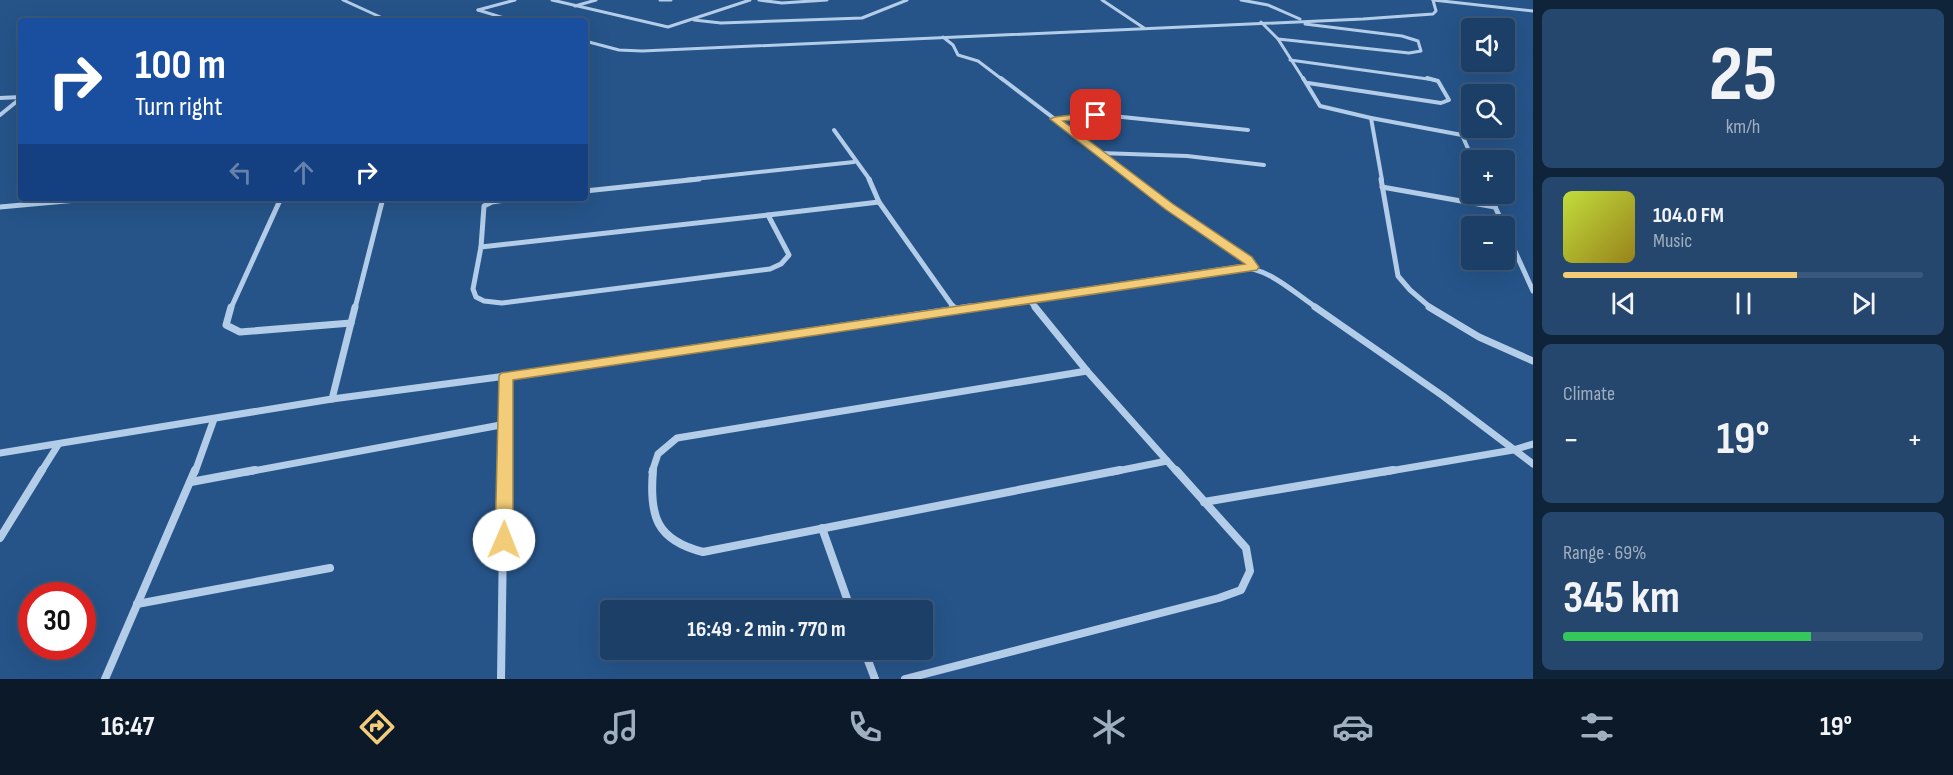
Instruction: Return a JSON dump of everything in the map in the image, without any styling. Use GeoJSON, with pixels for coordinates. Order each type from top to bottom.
{"type":"FeatureCollection","features":[{"type":"Feature","properties":{"kind":"street"},"geometry":{"type":"LineString","coordinates":[[343,0],[382,18]]}},
{"type":"Feature","properties":{"kind":"street"},"geometry":{"type":"LineString","coordinates":[[504,18],[478,10],[514,0]]}},
{"type":"Feature","properties":{"kind":"street"},"geometry":{"type":"LineString","coordinates":[[552,0],[668,27],[750,0]]}},
{"type":"Feature","properties":{"kind":"street"},"geometry":{"type":"LineString","coordinates":[[575,6],[596,0]]}},
{"type":"Feature","properties":{"kind":"street"},"geometry":{"type":"LineString","coordinates":[[660,0],[671,0]]}},
{"type":"Feature","properties":{"kind":"street"},"geometry":{"type":"LineString","coordinates":[[759,0],[791,3],[827,0]]}},
{"type":"Feature","properties":{"kind":"street"},"geometry":{"type":"LineString","coordinates":[[694,20],[721,23],[862,18],[907,0]]}},
{"type":"Feature","properties":{"kind":"street"},"geometry":{"type":"LineString","coordinates":[[1102,0],[1144,28]]}},
{"type":"Feature","properties":{"kind":"street"},"geometry":{"type":"LineString","coordinates":[[1241,0],[1268,5],[1303,21]]}},
{"type":"Feature","properties":{"kind":"street"},"geometry":{"type":"LineString","coordinates":[[588,42],[619,50],[642,51],[1426,16],[1436,11],[1433,0],[1533,11]]}},
{"type":"Feature","properties":{"kind":"street"},"geometry":{"type":"LineString","coordinates":[[1499,0],[1502,7]]}},
{"type":"Feature","properties":{"kind":"street"},"geometry":{"type":"LineString","coordinates":[[1278,39],[1409,53],[1421,51],[1418,41],[1402,36],[1293,21]]}},
{"type":"Feature","properties":{"kind":"street"},"geometry":{"type":"LineString","coordinates":[[1261,22],[1278,39],[1290,60],[1308,83],[1320,106],[1371,118],[1457,133],[1462,135],[1469,150]]}},
{"type":"Feature","properties":{"kind":"street"},"geometry":{"type":"LineString","coordinates":[[943,37],[953,45],[958,56],[978,61],[1169,206],[1248,260],[1253,267]]}},
{"type":"Feature","properties":{"kind":"street"},"geometry":{"type":"LineString","coordinates":[[1290,60],[1433,79],[1438,81],[1449,100],[1441,103],[1308,83]]}},
{"type":"Feature","properties":{"kind":"street"},"geometry":{"type":"LineString","coordinates":[[0,98],[18,98]]}},
{"type":"Feature","properties":{"kind":"street"},"geometry":{"type":"LineString","coordinates":[[0,115],[18,100]]}},
{"type":"Feature","properties":{"kind":"street"},"geometry":{"type":"LineString","coordinates":[[1055,119],[1103,115],[1248,130]]}},
{"type":"Feature","properties":{"kind":"street"},"geometry":{"type":"LineString","coordinates":[[1371,118],[1398,276],[1408,290],[1462,328],[1494,345],[1533,361]]}},
{"type":"Feature","properties":{"kind":"street"},"geometry":{"type":"LineString","coordinates":[[834,130],[854,162],[871,182],[879,202],[955,310]]}},
{"type":"Feature","properties":{"kind":"street"},"geometry":{"type":"LineString","coordinates":[[1100,153],[1187,156],[1264,165]]}},
{"type":"Feature","properties":{"kind":"street"},"geometry":{"type":"LineString","coordinates":[[588,191],[854,162]]}},
{"type":"Feature","properties":{"kind":"street"},"geometry":{"type":"LineString","coordinates":[[1382,187],[1495,207]]}},
{"type":"Feature","properties":{"kind":"street"},"geometry":{"type":"LineString","coordinates":[[0,207],[66,201]]}},
{"type":"Feature","properties":{"kind":"street"},"geometry":{"type":"LineString","coordinates":[[279,201],[226,319],[226,326],[240,332],[351,323]]}},
{"type":"Feature","properties":{"kind":"street"},"geometry":{"type":"LineString","coordinates":[[332,399],[382,201]]}},
{"type":"Feature","properties":{"kind":"street"},"geometry":{"type":"LineString","coordinates":[[499,201],[484,206],[481,248],[473,289],[476,297],[484,301],[502,303],[770,268],[781,264],[789,255],[768,214]]}},
{"type":"Feature","properties":{"kind":"street"},"geometry":{"type":"LineString","coordinates":[[481,248],[879,202]]}},
{"type":"Feature","properties":{"kind":"street"},"geometry":{"type":"LineString","coordinates":[[1494,204],[1499,216]]}},
{"type":"Feature","properties":{"kind":"street"},"geometry":{"type":"LineString","coordinates":[[1515,251],[1533,291]]}},
{"type":"Feature","properties":{"kind":"street"},"geometry":{"type":"LineString","coordinates":[[0,453],[332,399],[1029,300],[1238,267],[1253,267],[1268,274],[1443,396],[1533,464]]}},
{"type":"Feature","properties":{"kind":"street"},"geometry":{"type":"LineString","coordinates":[[905,679],[1208,601],[1241,590],[1250,571],[1246,548],[1087,371],[1029,300]]}},
{"type":"Feature","properties":{"kind":"street"},"geometry":{"type":"LineString","coordinates":[[1087,371],[677,438],[664,447],[654,459],[651,474],[655,513],[661,530],[678,545],[703,552],[1167,461]]}},
{"type":"Feature","properties":{"kind":"street"},"geometry":{"type":"LineString","coordinates":[[501,679],[506,376]]}},
{"type":"Feature","properties":{"kind":"street"},"geometry":{"type":"LineString","coordinates":[[105,679],[191,482],[214,419]]}},
{"type":"Feature","properties":{"kind":"street"},"geometry":{"type":"LineString","coordinates":[[191,482],[506,424]]}},
{"type":"Feature","properties":{"kind":"street"},"geometry":{"type":"LineString","coordinates":[[0,538],[58,444]]}},
{"type":"Feature","properties":{"kind":"street"},"geometry":{"type":"LineString","coordinates":[[1204,502],[1513,450],[1533,444]]}},
{"type":"Feature","properties":{"kind":"street"},"geometry":{"type":"LineString","coordinates":[[822,528],[847,600]]}},
{"type":"Feature","properties":{"kind":"street"},"geometry":{"type":"LineString","coordinates":[[137,604],[330,567]]}},
{"type":"Feature","properties":{"kind":"street"},"geometry":{"type":"LineString","coordinates":[[868,660],[875,679]]}},
{"type":"Feature","properties":{"kind":"route"},"geometry":{"type":"LineString","coordinates":[[504,540],[506,376],[1194,276],[1238,267],[1253,267],[1248,260],[1169,206],[1055,119],[1096,115]]}}]}
